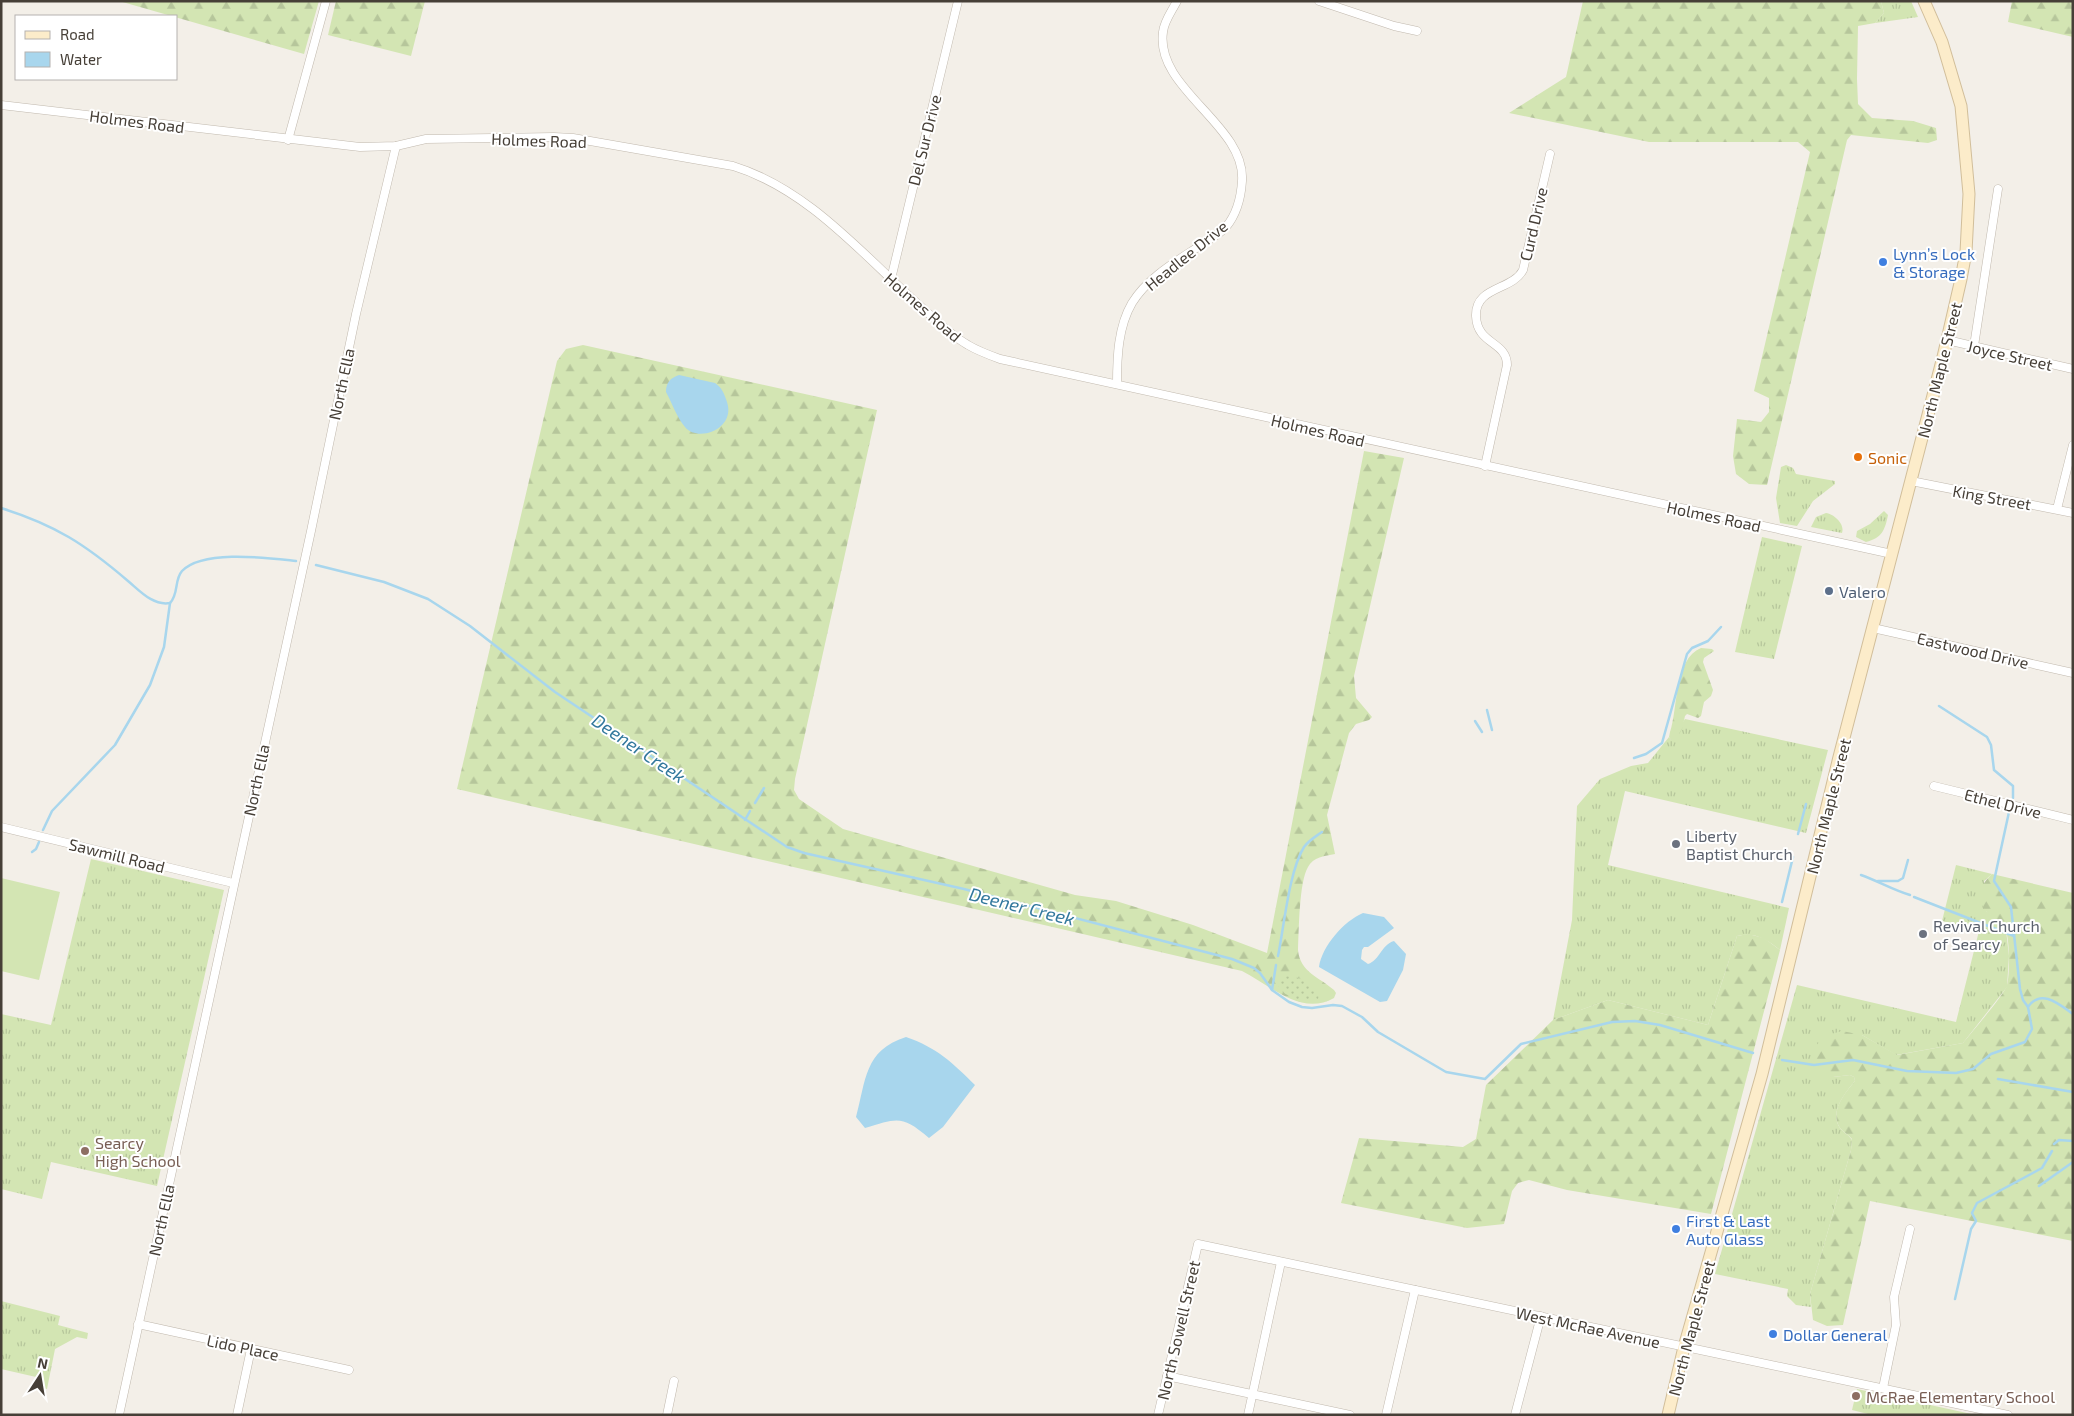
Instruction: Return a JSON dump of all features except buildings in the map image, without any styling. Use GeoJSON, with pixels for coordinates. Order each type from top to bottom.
{"type":"FeatureCollection","features":[{"type":"Feature","properties":{"kind":"main road","name":"North Maple Street"},"geometry":{"type":"LineString","coordinates":[[1668,1415],[1684,1347],[1762,1074],[1947,340],[1966,252],[1968,194],[1961,106],[1942,42],[1924,1]]}},
{"type":"Feature","properties":{"kind":"street"},"geometry":{"type":"LineString","coordinates":[[288,140],[326,1]]}},
{"type":"Feature","properties":{"kind":"street","name":"Del Sur Drive"},"geometry":{"type":"LineString","coordinates":[[891,280],[958,1]]}},
{"type":"Feature","properties":{"kind":"street","name":"Headlee Drive"},"geometry":{"type":"LineString","coordinates":[[1117,384],[1117,355],[1121,333],[1132,303],[1148,284],[1164,270],[1227,226],[1239,201],[1243,180],[1240,162],[1230,142],[1168,63],[1164,52],[1162,34],[1164,25],[1177,1]]}},
{"type":"Feature","properties":{"kind":"street"},"geometry":{"type":"LineString","coordinates":[[1319,1],[1394,26],[1417,31]]}},
{"type":"Feature","properties":{"kind":"street","name":"Holmes Road"},"geometry":{"type":"LineString","coordinates":[[1,105],[360,147],[396,146],[426,140],[522,137],[573,138],[733,166],[751,171],[801,199],[836,228],[942,325],[967,345],[1000,359],[1892,554]]}},
{"type":"Feature","properties":{"kind":"street","name":"North Ella"},"geometry":{"type":"LineString","coordinates":[[119,1415],[233,883],[311,531],[356,314],[396,146]]}},
{"type":"Feature","properties":{"kind":"street","name":"Curd Drive"},"geometry":{"type":"LineString","coordinates":[[1485,466],[1507,358],[1506,353],[1486,340],[1480,332],[1476,311],[1481,299],[1486,294],[1517,278],[1523,270],[1550,154]]}},
{"type":"Feature","properties":{"kind":"street"},"geometry":{"type":"LineString","coordinates":[[1974,346],[1998,188]]}},
{"type":"Feature","properties":{"kind":"street","name":"Joyce Street"},"geometry":{"type":"LineString","coordinates":[[1947,340],[2073,369]]}},
{"type":"Feature","properties":{"kind":"street"},"geometry":{"type":"LineString","coordinates":[[2058,509],[2073,445]]}},
{"type":"Feature","properties":{"kind":"street","name":"King Street"},"geometry":{"type":"LineString","coordinates":[[1910,481],[2073,513]]}},
{"type":"Feature","properties":{"kind":"street","name":"Eastwood Drive"},"geometry":{"type":"LineString","coordinates":[[1873,628],[2073,673]]}},
{"type":"Feature","properties":{"kind":"street","name":"Ethel Drive"},"geometry":{"type":"LineString","coordinates":[[1934,786],[2073,820]]}},
{"type":"Feature","properties":{"kind":"street","name":"Sawmill Road"},"geometry":{"type":"LineString","coordinates":[[1,827],[233,883]]}},
{"type":"Feature","properties":{"kind":"street"},"geometry":{"type":"LineString","coordinates":[[1883,1388],[1896,1325],[1894,1297],[1910,1229]]}},
{"type":"Feature","properties":{"kind":"street","name":"West McRae Avenue"},"geometry":{"type":"LineString","coordinates":[[1198,1244],[2008,1415]]}},
{"type":"Feature","properties":{"kind":"street","name":"North Sowell Street"},"geometry":{"type":"LineString","coordinates":[[1158,1415],[1198,1244]]}},
{"type":"Feature","properties":{"kind":"street"},"geometry":{"type":"LineString","coordinates":[[1248,1415],[1281,1262]]}},
{"type":"Feature","properties":{"kind":"street"},"geometry":{"type":"LineString","coordinates":[[1386,1415],[1415,1290]]}},
{"type":"Feature","properties":{"kind":"street"},"geometry":{"type":"LineString","coordinates":[[1515,1415],[1541,1316]]}},
{"type":"Feature","properties":{"kind":"street","name":"Lido Place"},"geometry":{"type":"LineString","coordinates":[[138,1324],[349,1370]]}},
{"type":"Feature","properties":{"kind":"street"},"geometry":{"type":"LineString","coordinates":[[237,1415],[252,1349]]}},
{"type":"Feature","properties":{"kind":"street"},"geometry":{"type":"LineString","coordinates":[[1167,1376],[1350,1415]]}},
{"type":"Feature","properties":{"kind":"street"},"geometry":{"type":"LineString","coordinates":[[667,1415],[674,1381]]}},
{"type":"Feature","properties":{"kind":"green space"},"geometry":{"type":"Polygon","coordinates":[[[119,1],[319,1],[304,54],[178,18],[178,15],[168,15],[119,1]]]}},
{"type":"Feature","properties":{"kind":"green space"},"geometry":{"type":"Polygon","coordinates":[[[336,1],[425,1],[411,56],[328,35],[336,1]]]}},
{"type":"Feature","properties":{"kind":"green space"},"geometry":{"type":"Polygon","coordinates":[[[1583,1],[1881,1],[1884,13],[1875,23],[1858,26],[1858,104],[1872,118],[1913,121],[1936,128],[1937,140],[1928,143],[1851,135],[1847,140],[1767,485],[1749,484],[1736,474],[1733,456],[1737,419],[1761,422],[1769,412],[1769,398],[1754,391],[1810,152],[1798,142],[1649,142],[1509,113],[1566,77],[1583,1]]]}},
{"type":"Feature","properties":{"kind":"green space"},"geometry":{"type":"Polygon","coordinates":[[[1881,1],[1911,1],[1918,17],[1875,23],[1884,13],[1881,1]]]}},
{"type":"Feature","properties":{"kind":"green space"},"geometry":{"type":"Polygon","coordinates":[[[2012,1],[2073,1],[2073,37],[2008,22],[2012,1]]]}},
{"type":"Feature","properties":{"kind":"green space"},"geometry":{"type":"Polygon","coordinates":[[[583,345],[877,410],[795,779],[794,790],[799,799],[843,829],[1075,895],[1116,901],[1193,925],[1267,953],[1364,451],[1404,458],[1354,676],[1356,698],[1372,717],[1369,720],[1356,724],[1349,733],[1327,815],[1335,854],[1320,858],[1310,864],[1305,874],[1301,895],[1298,950],[1300,958],[1306,969],[1334,990],[1336,993],[1334,998],[1322,1003],[1310,1004],[1286,997],[1242,971],[457,789],[557,361],[566,349],[583,345]]]}},
{"type":"Feature","properties":{"kind":"green space"},"geometry":{"type":"Polygon","coordinates":[[[1786,465],[1793,468],[1796,474],[1835,481],[1835,484],[1813,501],[1797,526],[1780,523],[1776,498],[1781,467],[1786,465]]]}},
{"type":"Feature","properties":{"kind":"green space"},"geometry":{"type":"Polygon","coordinates":[[[1884,511],[1888,515],[1886,525],[1879,536],[1866,542],[1856,537],[1857,531],[1870,524],[1884,511]]]}},
{"type":"Feature","properties":{"kind":"green space"},"geometry":{"type":"Polygon","coordinates":[[[1826,513],[1838,520],[1842,526],[1842,533],[1811,527],[1816,517],[1826,513]]]}},
{"type":"Feature","properties":{"kind":"green space"},"geometry":{"type":"Polygon","coordinates":[[[1762,537],[1802,546],[1774,659],[1735,652],[1762,537]]]}},
{"type":"Feature","properties":{"kind":"green space"},"geometry":{"type":"Polygon","coordinates":[[[1701,648],[1714,651],[1704,658],[1703,662],[1713,690],[1711,696],[1704,702],[1701,716],[1698,718],[1687,714],[1676,740],[1671,740],[1669,737],[1681,673],[1692,654],[1701,648]]]}},
{"type":"Feature","properties":{"kind":"green space"},"geometry":{"type":"Polygon","coordinates":[[[1685,719],[1828,750],[1806,833],[1625,791],[1608,865],[1789,908],[1780,950],[1760,937],[1749,935],[1737,936],[1708,1025],[1608,1000],[1553,1020],[1572,920],[1577,806],[1600,779],[1631,766],[1648,763],[1669,737],[1671,740],[1685,719]]]}},
{"type":"Feature","properties":{"kind":"green space"},"geometry":{"type":"Polygon","coordinates":[[[91,859],[224,890],[157,1186],[51,1162],[42,1199],[1,1189],[1,1014],[51,1025],[91,859]]]}},
{"type":"Feature","properties":{"kind":"green space"},"geometry":{"type":"Polygon","coordinates":[[[1956,865],[1992,874],[1984,881],[1986,911],[1999,920],[2006,930],[2009,956],[2007,987],[1963,1043],[1896,1055],[1862,1035],[1833,1077],[1850,1075],[1854,1077],[1855,1081],[1840,1103],[1836,1116],[1840,1128],[1852,1140],[1851,1150],[1810,1294],[1811,1307],[1796,1305],[1787,1296],[1788,1289],[1715,1274],[1797,985],[1956,1022],[1979,931],[1942,921],[1956,865]]]}},
{"type":"Feature","properties":{"kind":"green space"},"geometry":{"type":"Polygon","coordinates":[[[1992,874],[2073,893],[2073,1241],[1870,1201],[1843,1325],[1827,1326],[1813,1320],[1810,1294],[1851,1150],[1852,1139],[1840,1128],[1837,1122],[1837,1109],[1855,1081],[1854,1077],[1850,1075],[1833,1077],[1817,1073],[1812,1063],[1811,1052],[1824,1036],[1842,1031],[1862,1035],[1897,1055],[1963,1043],[2001,996],[2008,980],[2009,948],[2007,933],[2001,922],[1985,910],[1980,900],[1982,886],[1992,874]]]}},
{"type":"Feature","properties":{"kind":"green space"},"geometry":{"type":"Polygon","coordinates":[[[1,878],[60,892],[39,980],[1,971],[1,878]]]}},
{"type":"Feature","properties":{"kind":"green space"},"geometry":{"type":"Polygon","coordinates":[[[1748,934],[1764,938],[1780,950],[1711,1214],[1567,1190],[1529,1180],[1518,1183],[1512,1191],[1504,1224],[1467,1228],[1341,1203],[1359,1138],[1463,1147],[1476,1139],[1486,1085],[1553,1020],[1608,1000],[1708,1025],[1737,936],[1748,934]]]}},
{"type":"Feature","properties":{"kind":"green space"},"geometry":{"type":"Polygon","coordinates":[[[1283,976],[1298,978],[1308,982],[1319,993],[1318,1000],[1300,1000],[1283,992],[1277,982],[1283,976]]]}},
{"type":"Feature","properties":{"kind":"green space"},"geometry":{"type":"Polygon","coordinates":[[[1,1301],[60,1316],[58,1325],[88,1333],[87,1339],[77,1337],[55,1349],[47,1389],[34,1387],[36,1377],[1,1369],[1,1301]]]}},
{"type":"Feature","properties":{"kind":"green space"},"geometry":{"type":"Polygon","coordinates":[[[1857,1389],[1976,1415],[1872,1415],[1852,1410],[1857,1389]]]}},
{"type":"Feature","properties":{"kind":"water"},"geometry":{"type":"Polygon","coordinates":[[[679,375],[715,383],[721,389],[727,402],[728,411],[726,420],[721,426],[714,431],[698,434],[691,432],[685,427],[666,392],[669,381],[679,375]]]}},
{"type":"Feature","properties":{"kind":"water"},"geometry":{"type":"Polygon","coordinates":[[[1363,913],[1384,917],[1394,928],[1368,947],[1364,947],[1361,959],[1368,964],[1372,962],[1386,946],[1394,941],[1406,954],[1403,970],[1387,1001],[1380,1002],[1319,967],[1324,951],[1335,935],[1349,922],[1363,913]]]}},
{"type":"Feature","properties":{"kind":"water"},"geometry":{"type":"Polygon","coordinates":[[[906,1037],[944,1056],[975,1085],[943,1127],[929,1138],[906,1122],[885,1122],[865,1128],[856,1117],[865,1079],[874,1059],[892,1043],[906,1037]]]}},
{"type":"Feature","properties":{"kind":"waterway","name":"Deener Creek"},"geometry":{"type":"LineString","coordinates":[[1,508],[38,521],[69,537],[98,556],[147,597],[158,602],[170,603],[182,571],[192,564],[205,560],[220,557],[253,557],[296,561]]}},
{"type":"Feature","properties":{"kind":"waterway","name":"Deener Creek"},"geometry":{"type":"LineString","coordinates":[[316,565],[384,582],[428,599],[470,626],[555,692],[787,847],[804,853],[964,889],[1232,959],[1254,968],[1272,990],[1289,1002],[1302,1007],[1312,1008],[1333,1005],[1342,1006],[1362,1017],[1378,1032],[1446,1072],[1485,1079],[1521,1044],[1612,1022],[1635,1021],[1660,1025],[1753,1053]]}},
{"type":"Feature","properties":{"kind":"waterway"},"geometry":{"type":"LineString","coordinates":[[43,830],[52,811],[115,745],[150,685],[164,647],[170,603]]}},
{"type":"Feature","properties":{"kind":"waterway"},"geometry":{"type":"LineString","coordinates":[[1634,758],[1646,754],[1662,743],[1687,654],[1692,648],[1708,641],[1721,627]]}},
{"type":"Feature","properties":{"kind":"waterway"},"geometry":{"type":"LineString","coordinates":[[1939,706],[1987,737],[1991,745],[1994,770],[2013,786],[2013,798]]}},
{"type":"Feature","properties":{"kind":"waterway"},"geometry":{"type":"LineString","coordinates":[[1487,710],[1492,730]]}},
{"type":"Feature","properties":{"kind":"waterway"},"geometry":{"type":"LineString","coordinates":[[1475,721],[1482,732]]}},
{"type":"Feature","properties":{"kind":"waterway"},"geometry":{"type":"LineString","coordinates":[[755,803],[764,788]]}},
{"type":"Feature","properties":{"kind":"waterway"},"geometry":{"type":"LineString","coordinates":[[1798,834],[1806,804]]}},
{"type":"Feature","properties":{"kind":"waterway"},"geometry":{"type":"LineString","coordinates":[[745,820],[750,811]]}},
{"type":"Feature","properties":{"kind":"waterway"},"geometry":{"type":"LineString","coordinates":[[2009,812],[1994,881],[2011,907],[2020,989],[2023,1000],[2028,1007]]}},
{"type":"Feature","properties":{"kind":"waterway"},"geometry":{"type":"LineString","coordinates":[[1278,956],[1294,870],[1304,847],[1322,832]]}},
{"type":"Feature","properties":{"kind":"waterway"},"geometry":{"type":"LineString","coordinates":[[32,852],[36,849],[39,842]]}},
{"type":"Feature","properties":{"kind":"waterway"},"geometry":{"type":"LineString","coordinates":[[1782,902],[1793,857]]}},
{"type":"Feature","properties":{"kind":"waterway"},"geometry":{"type":"LineString","coordinates":[[1878,881],[1898,881],[1903,878],[1908,860]]}},
{"type":"Feature","properties":{"kind":"waterway"},"geometry":{"type":"LineString","coordinates":[[1861,875],[1910,895]]}},
{"type":"Feature","properties":{"kind":"waterway"},"geometry":{"type":"LineString","coordinates":[[1914,897],[2014,936]]}},
{"type":"Feature","properties":{"kind":"waterway"},"geometry":{"type":"LineString","coordinates":[[1272,990],[1276,965]]}},
{"type":"Feature","properties":{"kind":"waterway","name":"Deener Creek"},"geometry":{"type":"LineString","coordinates":[[1782,1060],[1814,1065],[1853,1060],[1907,1071],[1956,1073],[1973,1069],[1991,1054],[2025,1042],[2032,1029],[2028,1007],[2033,1001],[2044,998],[2056,1002],[2073,1014]]}},
{"type":"Feature","properties":{"kind":"waterway"},"geometry":{"type":"LineString","coordinates":[[1998,1079],[2073,1092]]}},
{"type":"Feature","properties":{"kind":"waterway"},"geometry":{"type":"LineString","coordinates":[[2054,1144],[2059,1140],[2073,1141]]}},
{"type":"Feature","properties":{"kind":"waterway"},"geometry":{"type":"LineString","coordinates":[[1955,1299],[1971,1229],[1976,1221],[1972,1213],[1977,1203],[2042,1168],[2052,1151]]}},
{"type":"Feature","properties":{"kind":"waterway"},"geometry":{"type":"LineString","coordinates":[[2039,1186],[2073,1162]]}},
{"type":"Feature","properties":{"kind":"place","name":"Lynn’s Lock & Storage"},"geometry":{"type":"Point","coordinates":[1883,262]}},
{"type":"Feature","properties":{"kind":"place","name":"Sonic"},"geometry":{"type":"Point","coordinates":[1858,457]}},
{"type":"Feature","properties":{"kind":"place","name":"Valero"},"geometry":{"type":"Point","coordinates":[1829,591]}},
{"type":"Feature","properties":{"kind":"place","name":"Liberty Baptist Church"},"geometry":{"type":"Point","coordinates":[1676,844]}},
{"type":"Feature","properties":{"kind":"place","name":"Revival Church of Searcy"},"geometry":{"type":"Point","coordinates":[1923,934]}},
{"type":"Feature","properties":{"kind":"place","name":"Searcy High School"},"geometry":{"type":"Point","coordinates":[85,1151]}},
{"type":"Feature","properties":{"kind":"place","name":"First & Last Auto Glass"},"geometry":{"type":"Point","coordinates":[1676,1229]}},
{"type":"Feature","properties":{"kind":"place","name":"Dollar General"},"geometry":{"type":"Point","coordinates":[1773,1334]}},
{"type":"Feature","properties":{"kind":"place","name":"McRae Elementary School"},"geometry":{"type":"Point","coordinates":[1856,1396]}}]}
